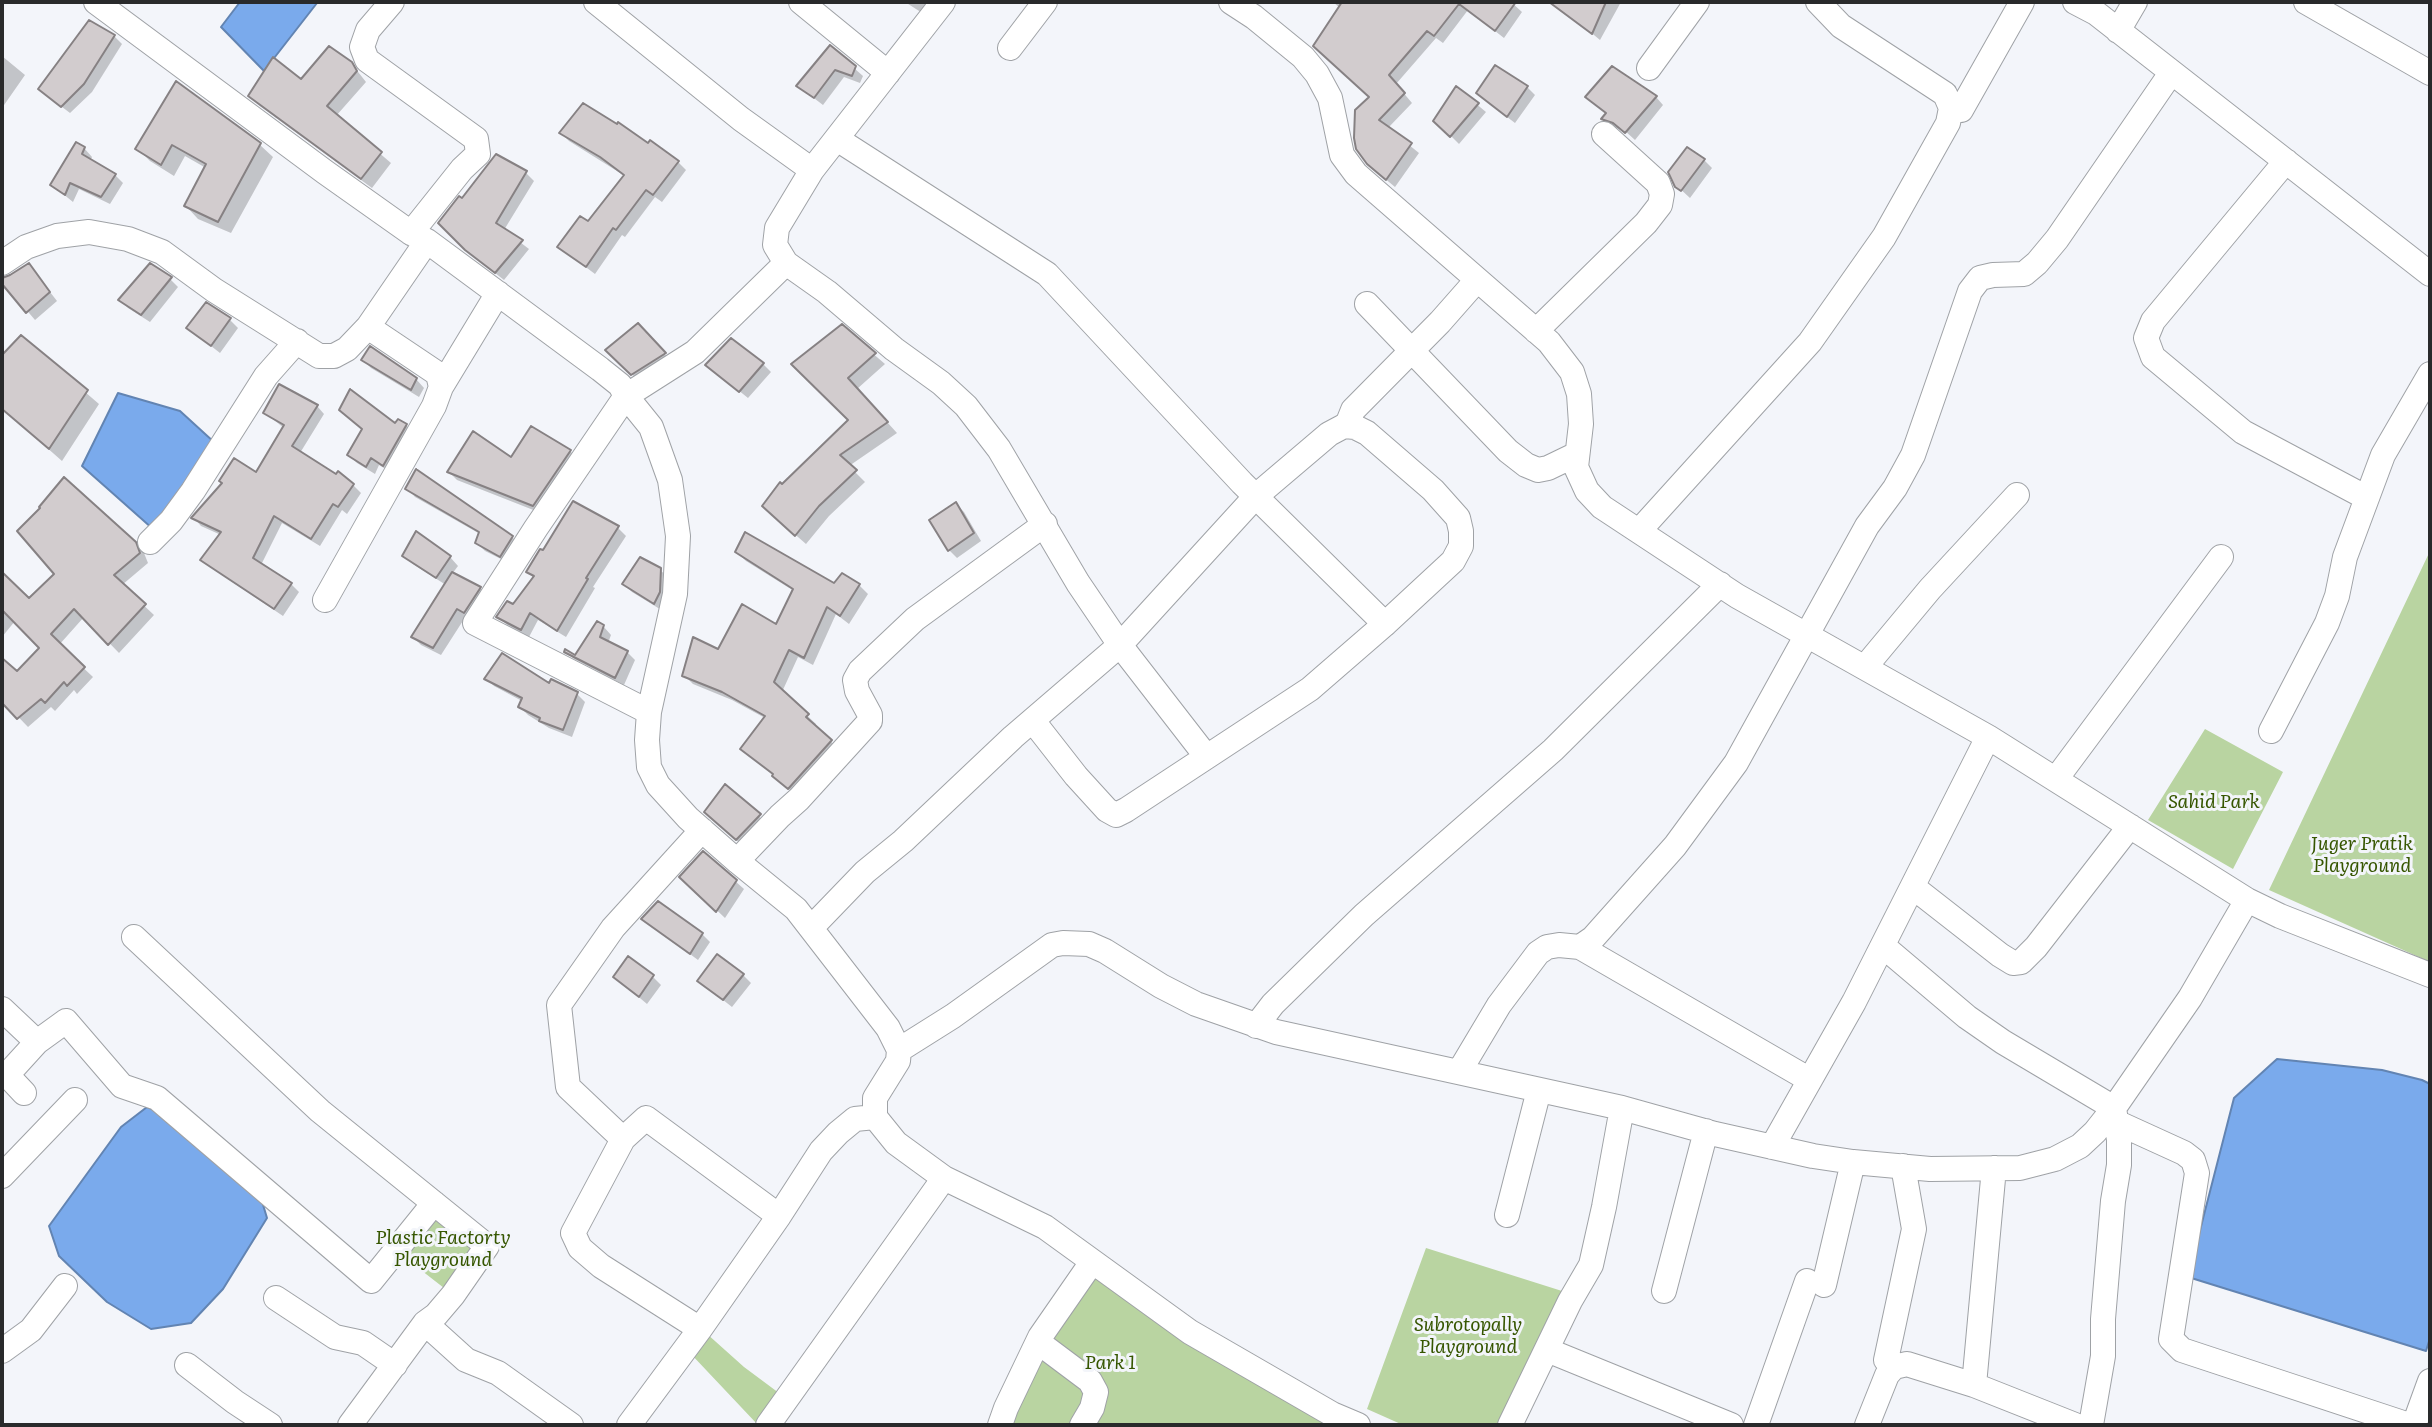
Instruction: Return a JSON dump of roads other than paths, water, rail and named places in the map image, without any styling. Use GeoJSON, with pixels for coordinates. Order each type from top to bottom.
{"type":"FeatureCollection","features":[{"type":"Feature","properties":{"kind":"street"},"geometry":{"type":"LineString","coordinates":[[99,2],[281,140],[498,293],[600,369],[620,385],[651,427],[670,480],[678,536],[675,594],[649,712],[649,767],[659,785],[702,830],[796,909],[888,1028],[899,1050],[898,1060],[875,1098],[876,1117],[896,1143],[944,1178],[1045,1227],[1190,1332],[1332,1414],[1358,1425]]}},
{"type":"Feature","properties":{"kind":"street"},"geometry":{"type":"LineString","coordinates":[[2,262],[26,247],[57,236],[89,232],[128,239],[162,252],[214,290],[319,356],[334,356],[347,349],[368,327],[419,237],[462,169],[478,154],[476,139],[367,60],[362,47],[368,30],[392,2]]}},
{"type":"Feature","properties":{"kind":"street"},"geometry":{"type":"LineString","coordinates":[[596,2],[741,119],[812,170]]}},
{"type":"Feature","properties":{"kind":"street"},"geometry":{"type":"LineString","coordinates":[[800,2],[888,73]]}},
{"type":"Feature","properties":{"kind":"street"},"geometry":{"type":"LineString","coordinates":[[943,2],[812,170],[777,228],[775,245],[786,263],[827,292],[966,406],[999,449],[1078,583],[1120,645],[1206,756]]}},
{"type":"Feature","properties":{"kind":"street"},"geometry":{"type":"LineString","coordinates":[[1010,48],[1045,2]]}},
{"type":"Feature","properties":{"kind":"street"},"geometry":{"type":"LineString","coordinates":[[1231,2],[1259,9],[1317,74],[1330,98],[1342,155],[1356,174],[1549,342],[1573,372],[1579,394],[1581,424],[1576,467],[1587,491],[1602,507],[1720,584],[1988,737],[2247,900],[2280,916],[2430,975]]}},
{"type":"Feature","properties":{"kind":"street"},"geometry":{"type":"LineString","coordinates":[[1649,68],[1697,2]]}},
{"type":"Feature","properties":{"kind":"street"},"geometry":{"type":"LineString","coordinates":[[1639,531],[1810,342],[1884,237],[1948,123],[1951,108],[1945,93],[1841,26],[1818,2]]}},
{"type":"Feature","properties":{"kind":"street"},"geometry":{"type":"LineString","coordinates":[[1961,110],[2022,2]]}},
{"type":"Feature","properties":{"kind":"street"},"geometry":{"type":"LineString","coordinates":[[2075,2],[2096,13],[2430,274]]}},
{"type":"Feature","properties":{"kind":"street"},"geometry":{"type":"LineString","coordinates":[[2118,31],[2135,2]]}},
{"type":"Feature","properties":{"kind":"street"},"geometry":{"type":"LineString","coordinates":[[2306,2],[2430,73]]}},
{"type":"Feature","properties":{"kind":"street"},"geometry":{"type":"LineString","coordinates":[[1580,947],[1593,938],[1675,846],[1735,763],[1867,526],[1895,488],[1913,455],[1970,290],[1979,278],[2024,274],[2037,263],[2057,239],[2171,73]]}},
{"type":"Feature","properties":{"kind":"street"},"geometry":{"type":"LineString","coordinates":[[1536,331],[1646,223],[1660,205],[1662,194],[1658,183],[1604,134]]}},
{"type":"Feature","properties":{"kind":"street"},"geometry":{"type":"LineString","coordinates":[[836,139],[1047,274],[1256,496],[1385,624]]}},
{"type":"Feature","properties":{"kind":"street"},"geometry":{"type":"LineString","coordinates":[[2286,160],[2152,321],[2146,338],[2153,357],[2243,432],[2367,498]]}},
{"type":"Feature","properties":{"kind":"street"},"geometry":{"type":"LineString","coordinates":[[649,712],[475,623],[536,527],[626,396],[695,352],[786,263]]}},
{"type":"Feature","properties":{"kind":"street"},"geometry":{"type":"LineString","coordinates":[[811,928],[865,872],[903,841],[1033,720],[1120,645],[1256,496],[1329,434],[1347,425],[1353,410],[1477,280]]}},
{"type":"Feature","properties":{"kind":"street"},"geometry":{"type":"LineString","coordinates":[[325,600],[435,406],[441,387],[498,293]]}},
{"type":"Feature","properties":{"kind":"street"},"geometry":{"type":"LineString","coordinates":[[1367,304],[1507,451],[1526,465],[1538,470],[1548,468],[1577,454]]}},
{"type":"Feature","properties":{"kind":"street"},"geometry":{"type":"LineString","coordinates":[[368,327],[438,374],[441,387]]}},
{"type":"Feature","properties":{"kind":"street"},"geometry":{"type":"LineString","coordinates":[[150,542],[171,521],[193,491],[266,376],[297,341]]}},
{"type":"Feature","properties":{"kind":"street"},"geometry":{"type":"LineString","coordinates":[[2271,731],[2327,623],[2337,596],[2345,557],[2383,455],[2430,374]]}},
{"type":"Feature","properties":{"kind":"street"},"geometry":{"type":"LineString","coordinates":[[1033,720],[1076,776],[1107,810],[1116,815],[1310,689],[1453,561],[1461,546],[1458,518],[1413,472],[1367,433],[1355,427],[1344,426]]}},
{"type":"Feature","properties":{"kind":"street"},"geometry":{"type":"LineString","coordinates":[[1865,667],[1930,589],[2017,495]]}},
{"type":"Feature","properties":{"kind":"street"},"geometry":{"type":"LineString","coordinates":[[737,861],[799,799],[870,721],[870,715],[856,691],[855,680],[860,671],[915,618],[1045,524]]}},
{"type":"Feature","properties":{"kind":"street"},"geometry":{"type":"LineString","coordinates":[[2056,779],[2221,557]]}},
{"type":"Feature","properties":{"kind":"street"},"geometry":{"type":"LineString","coordinates":[[1256,1026],[1273,1004],[1354,924],[1553,750],[1720,584]]}},
{"type":"Feature","properties":{"kind":"street"},"geometry":{"type":"LineString","coordinates":[[1772,1146],[1854,1002],[1988,737]]}},
{"type":"Feature","properties":{"kind":"street"},"geometry":{"type":"LineString","coordinates":[[1913,887],[2000,955],[2013,962],[2021,962],[2036,947],[2130,826]]}},
{"type":"Feature","properties":{"kind":"street"},"geometry":{"type":"LineString","coordinates":[[623,1139],[568,1087],[559,1004],[614,928],[702,830]]}},
{"type":"Feature","properties":{"kind":"street"},"geometry":{"type":"LineString","coordinates":[[899,1050],[953,1016],[1052,946],[1063,943],[1089,944],[1196,1003],[1276,1032],[1622,1108],[1772,1146],[1853,1162],[1930,1169],[2020,1168],[2068,1154],[2115,1115],[2190,998],[2247,900]]}},
{"type":"Feature","properties":{"kind":"street"},"geometry":{"type":"LineString","coordinates":[[134,937],[320,1111],[486,1246],[453,1295],[436,1315],[425,1323],[350,1425]]}},
{"type":"Feature","properties":{"kind":"street"},"geometry":{"type":"LineString","coordinates":[[1458,1072],[1499,1006],[1538,953],[1559,945],[1580,947],[1810,1080]]}},
{"type":"Feature","properties":{"kind":"street"},"geometry":{"type":"LineString","coordinates":[[1883,946],[1967,1017],[2003,1042],[2115,1115],[2193,1160],[2197,1173],[2171,1339],[2182,1350],[2412,1425],[2430,1381]]}},
{"type":"Feature","properties":{"kind":"street"},"geometry":{"type":"LineString","coordinates":[[2,1009],[37,1042]]}},
{"type":"Feature","properties":{"kind":"street"},"geometry":{"type":"LineString","coordinates":[[24,1093],[7,1075],[37,1042],[66,1021],[122,1086],[157,1098],[371,1281],[434,1203]]}},
{"type":"Feature","properties":{"kind":"street"},"geometry":{"type":"LineString","coordinates":[[1507,1215],[1539,1090]]}},
{"type":"Feature","properties":{"kind":"street"},"geometry":{"type":"LineString","coordinates":[[2,1176],[75,1100]]}},
{"type":"Feature","properties":{"kind":"street"},"geometry":{"type":"LineString","coordinates":[[1510,1425],[1570,1301],[1591,1265],[1622,1108]]}},
{"type":"Feature","properties":{"kind":"street"},"geometry":{"type":"LineString","coordinates":[[2091,1425],[2103,1356],[2104,1306],[2113,1201],[2119,1165],[2115,1115]]}},
{"type":"Feature","properties":{"kind":"street"},"geometry":{"type":"LineString","coordinates":[[629,1425],[700,1329],[821,1152],[855,1119],[876,1117]]}},
{"type":"Feature","properties":{"kind":"street"},"geometry":{"type":"LineString","coordinates":[[700,1329],[601,1266],[580,1248],[573,1233],[623,1139],[646,1118],[779,1216]]}},
{"type":"Feature","properties":{"kind":"street"},"geometry":{"type":"LineString","coordinates":[[1664,1291],[1706,1131]]}},
{"type":"Feature","properties":{"kind":"street"},"geometry":{"type":"LineString","coordinates":[[1756,1425],[1816,1283],[1853,1162]]}},
{"type":"Feature","properties":{"kind":"street"},"geometry":{"type":"LineString","coordinates":[[1886,1360],[1914,1229],[1903,1166]]}},
{"type":"Feature","properties":{"kind":"street"},"geometry":{"type":"LineString","coordinates":[[1974,1385],[1994,1168]]}},
{"type":"Feature","properties":{"kind":"street"},"geometry":{"type":"LineString","coordinates":[[768,1425],[944,1178]]}},
{"type":"Feature","properties":{"kind":"street"},"geometry":{"type":"LineString","coordinates":[[1000,1425],[1038,1342],[1092,1262]]}},
{"type":"Feature","properties":{"kind":"street"},"geometry":{"type":"LineString","coordinates":[[2,1351],[31,1330],[65,1286]]}},
{"type":"Feature","properties":{"kind":"street"},"geometry":{"type":"LineString","coordinates":[[276,1298],[335,1338],[363,1343],[395,1365]]}},
{"type":"Feature","properties":{"kind":"street"},"geometry":{"type":"LineString","coordinates":[[425,1323],[466,1360],[498,1373],[571,1425]]}},
{"type":"Feature","properties":{"kind":"street"},"geometry":{"type":"LineString","coordinates":[[1038,1342],[1090,1381],[1096,1392],[1092,1408],[1082,1425]]}},
{"type":"Feature","properties":{"kind":"street"},"geometry":{"type":"LineString","coordinates":[[1546,1350],[1731,1425]]}},
{"type":"Feature","properties":{"kind":"street"},"geometry":{"type":"LineString","coordinates":[[1867,1425],[1887,1375],[1894,1367],[1907,1364],[1974,1385],[2075,1425]]}},
{"type":"Feature","properties":{"kind":"street"},"geometry":{"type":"LineString","coordinates":[[187,1365],[270,1425]]}},
{"type":"Feature","properties":{"kind":"water"},"geometry":{"type":"Polygon","coordinates":[[[240,2],[317,3],[264,71],[221,27],[240,2]]]}},
{"type":"Feature","properties":{"kind":"water"},"geometry":{"type":"Polygon","coordinates":[[[118,393],[180,411],[215,443],[153,529],[82,466],[118,393]]]}},
{"type":"Feature","properties":{"kind":"water"},"geometry":{"type":"Polygon","coordinates":[[[2277,1059],[2382,1070],[2430,1084],[2430,1338],[2426,1351],[2188,1277],[2234,1098],[2277,1059]]]}},
{"type":"Feature","properties":{"kind":"water"},"geometry":{"type":"Polygon","coordinates":[[[147,1107],[174,1118],[261,1198],[267,1218],[223,1289],[191,1323],[151,1329],[107,1302],[59,1256],[49,1226],[121,1127],[147,1107]]]}},
{"type":"Feature","properties":{"kind":"park label","name":"Sahid Park"},"geometry":{"type":"Point","coordinates":[2214,802]}},
{"type":"Feature","properties":{"kind":"park label","name":"Juger Pratik Playground"},"geometry":{"type":"Point","coordinates":[2362,855]}},
{"type":"Feature","properties":{"kind":"park label","name":"Plastic Factorty Playground"},"geometry":{"type":"Point","coordinates":[443,1249]}},
{"type":"Feature","properties":{"kind":"park label","name":"Subrotopally Playground"},"geometry":{"type":"Point","coordinates":[1468,1336]}},
{"type":"Feature","properties":{"kind":"park label","name":"Park 1"},"geometry":{"type":"Point","coordinates":[1110,1363]}}]}
